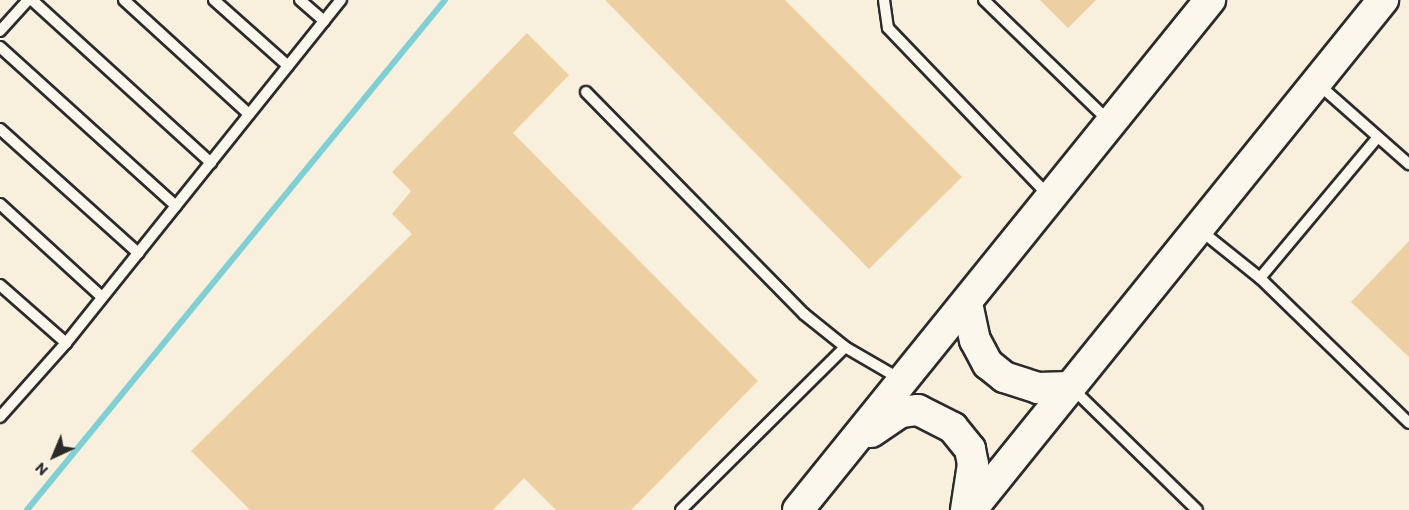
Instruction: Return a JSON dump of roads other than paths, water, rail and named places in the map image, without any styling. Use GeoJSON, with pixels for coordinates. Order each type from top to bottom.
{"type":"FeatureCollection","features":[{"type":"Feature","properties":{"kind":"street"},"geometry":{"type":"LineString","coordinates":[[798,510],[1210,0]]}},
{"type":"Feature","properties":{"kind":"street"},"geometry":{"type":"LineString","coordinates":[[1359,32],[1371,0]]}},
{"type":"Feature","properties":{"kind":"street"},"geometry":{"type":"LineString","coordinates":[[971,510],[1383,0]]}},
{"type":"Feature","properties":{"kind":"street"},"geometry":{"type":"LineString","coordinates":[[967,303],[975,340],[988,364],[1004,377],[1038,388],[1070,387]]}},
{"type":"Feature","properties":{"kind":"street"},"geometry":{"type":"LineString","coordinates":[[845,451],[901,411],[918,410],[937,416],[953,428],[970,449],[974,479],[966,510]]}},
{"type":"Feature","properties":{"kind":"lane"},"geometry":{"type":"LineString","coordinates":[[0,31],[30,0],[211,163]]}},
{"type":"Feature","properties":{"kind":"lane"},"geometry":{"type":"LineString","coordinates":[[124,0],[249,114]]}},
{"type":"Feature","properties":{"kind":"lane"},"geometry":{"type":"LineString","coordinates":[[214,0],[288,66]]}},
{"type":"Feature","properties":{"kind":"lane"},"geometry":{"type":"LineString","coordinates":[[300,0],[324,21]]}},
{"type":"Feature","properties":{"kind":"lane"},"geometry":{"type":"LineString","coordinates":[[0,417],[66,343],[341,0]]}},
{"type":"Feature","properties":{"kind":"lane"},"geometry":{"type":"LineString","coordinates":[[885,0],[888,28],[1051,198]]}},
{"type":"Feature","properties":{"kind":"lane"},"geometry":{"type":"LineString","coordinates":[[984,0],[1111,123]]}},
{"type":"Feature","properties":{"kind":"lane"},"geometry":{"type":"LineString","coordinates":[[0,47],[176,206]]}},
{"type":"Feature","properties":{"kind":"lane"},"geometry":{"type":"LineString","coordinates":[[1317,83],[1409,164]]}},
{"type":"Feature","properties":{"kind":"lane"},"geometry":{"type":"LineString","coordinates":[[586,92],[804,314],[844,347],[903,381]]}},
{"type":"Feature","properties":{"kind":"lane"},"geometry":{"type":"LineString","coordinates":[[0,129],[138,253]]}},
{"type":"Feature","properties":{"kind":"lane"},"geometry":{"type":"LineString","coordinates":[[1260,278],[1377,138]]}},
{"type":"Feature","properties":{"kind":"lane"},"geometry":{"type":"LineString","coordinates":[[0,204],[102,297]]}},
{"type":"Feature","properties":{"kind":"lane"},"geometry":{"type":"LineString","coordinates":[[1198,229],[1260,278],[1409,423]]}},
{"type":"Feature","properties":{"kind":"lane"},"geometry":{"type":"LineString","coordinates":[[0,285],[66,343]]}},
{"type":"Feature","properties":{"kind":"lane"},"geometry":{"type":"LineString","coordinates":[[681,510],[844,347]]}},
{"type":"Feature","properties":{"kind":"lane"},"geometry":{"type":"LineString","coordinates":[[1070,387],[1197,510]]}},
{"type":"Feature","properties":{"kind":"waterway"},"geometry":{"type":"LineString","coordinates":[[27,510],[445,0]]}}]}
